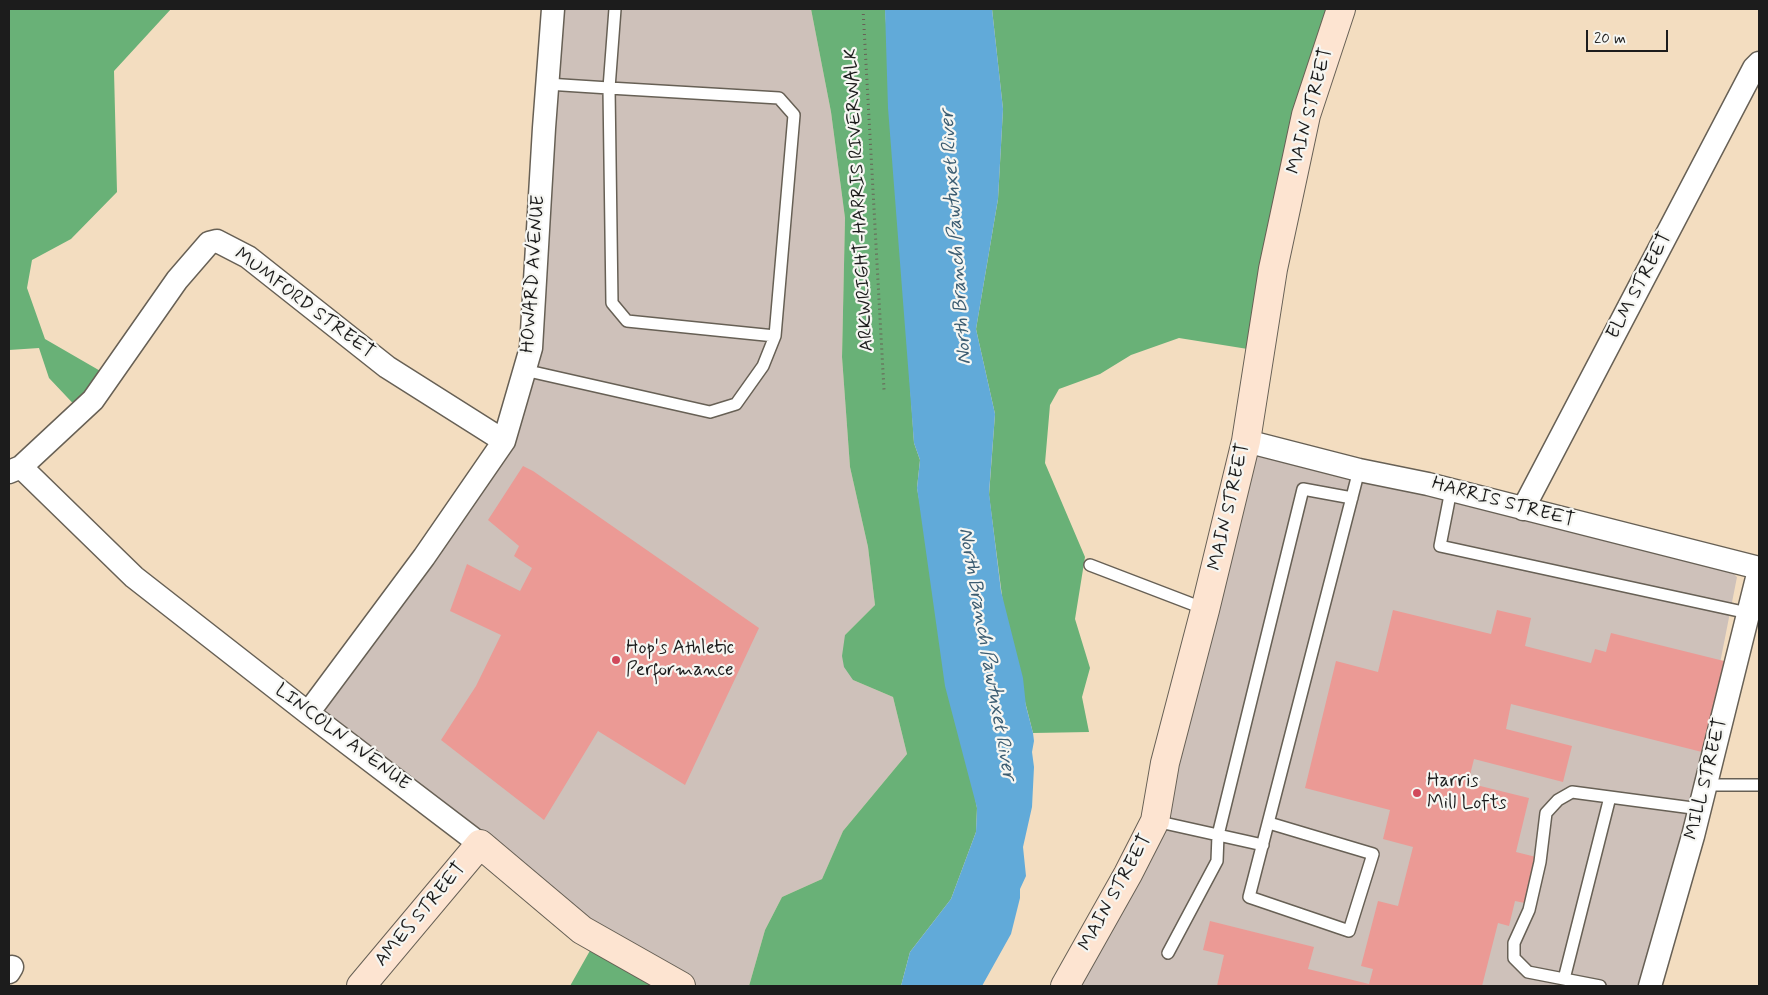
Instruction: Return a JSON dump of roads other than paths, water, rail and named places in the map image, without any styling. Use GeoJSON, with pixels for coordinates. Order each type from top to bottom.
{"type":"FeatureCollection","features":[{"type":"Feature","properties":{"kind":"main road","name":"MAIN STREET"},"geometry":{"type":"LineString","coordinates":[[1065,986],[1128,874],[1155,821],[1165,763],[1246,441],[1273,269],[1306,115],[1341,9]]}},
{"type":"Feature","properties":{"kind":"main road","name":"AMES STREET"},"geometry":{"type":"LineString","coordinates":[[361,986],[480,844]]}},
{"type":"Feature","properties":{"kind":"main road","name":"LINCOLN AVENUE"},"geometry":{"type":"LineString","coordinates":[[480,844],[582,930],[680,986]]}},
{"type":"Feature","properties":{"kind":"street","name":"HOWARD AVENUE"},"geometry":{"type":"LineString","coordinates":[[308,713],[424,557],[504,440],[531,348],[553,9]]}},
{"type":"Feature","properties":{"kind":"street","name":"ELM STREET"},"geometry":{"type":"LineString","coordinates":[[1523,509],[1754,68],[1759,63]]}},
{"type":"Feature","properties":{"kind":"street","name":"MUMFORD STREET"},"geometry":{"type":"LineString","coordinates":[[15,470],[93,400],[177,280],[209,244],[217,241],[248,257],[387,368],[504,440]]}},
{"type":"Feature","properties":{"kind":"street","name":"HARRIS STREET"},"geometry":{"type":"LineString","coordinates":[[1246,441],[1359,470],[1452,490],[1759,569]]}},
{"type":"Feature","properties":{"kind":"street","name":"LINCOLN AVENUE"},"geometry":{"type":"LineString","coordinates":[[15,470],[134,577],[480,844]]}},
{"type":"Feature","properties":{"kind":"street","name":"MILL STREET"},"geometry":{"type":"LineString","coordinates":[[1650,986],[1700,809],[1759,569]]}},
{"type":"Feature","properties":{"kind":"lane"},"geometry":{"type":"LineString","coordinates":[[615,9],[609,88],[612,303],[627,321],[775,336]]}},
{"type":"Feature","properties":{"kind":"lane"},"geometry":{"type":"LineString","coordinates":[[524,370],[710,412],[736,404],[763,366],[775,336],[794,115],[779,98],[547,84]]}},
{"type":"Feature","properties":{"kind":"lane"},"geometry":{"type":"LineString","coordinates":[[1269,823],[1373,854],[1349,931],[1250,896],[1359,470]]}},
{"type":"Feature","properties":{"kind":"lane"},"geometry":{"type":"LineString","coordinates":[[1168,953],[1217,861],[1218,835],[1303,490],[1352,498]]}},
{"type":"Feature","properties":{"kind":"lane"},"geometry":{"type":"LineString","coordinates":[[1452,490],[1440,546],[1748,613]]}},
{"type":"Feature","properties":{"kind":"lane"},"geometry":{"type":"LineString","coordinates":[[1090,565],[1205,610]]}},
{"type":"Feature","properties":{"kind":"lane"},"geometry":{"type":"LineString","coordinates":[[1706,785],[1759,784]]}},
{"type":"Feature","properties":{"kind":"lane"},"geometry":{"type":"LineString","coordinates":[[1600,986],[1528,972],[1514,958],[1514,943],[1529,910],[1540,862],[1546,813],[1558,800],[1572,792],[1700,809]]}},
{"type":"Feature","properties":{"kind":"lane"},"geometry":{"type":"LineString","coordinates":[[1564,979],[1610,797]]}},
{"type":"Feature","properties":{"kind":"lane"},"geometry":{"type":"LineString","coordinates":[[1155,821],[1263,845]]}},
{"type":"Feature","properties":{"kind":"water","name":"North Branch Pawtuxet River"},"geometry":{"type":"Polygon","coordinates":[[[885,9],[992,9],[1003,109],[998,199],[976,329],[995,414],[989,493],[1001,591],[1023,678],[1026,706],[1034,741],[1032,752],[1034,767],[1032,807],[1023,847],[1026,876],[1020,889],[1020,898],[1011,934],[982,986],[901,986],[910,952],[951,899],[976,832],[977,808],[945,686],[917,488],[920,460],[914,443],[888,108],[885,9]]]}},
{"type":"Feature","properties":{"kind":"place","name":"Hop's Athletic Performance"},"geometry":{"type":"Point","coordinates":[616,660]}},
{"type":"Feature","properties":{"kind":"place","name":"Harris Mill Lofts"},"geometry":{"type":"Point","coordinates":[1417,793]}}]}
